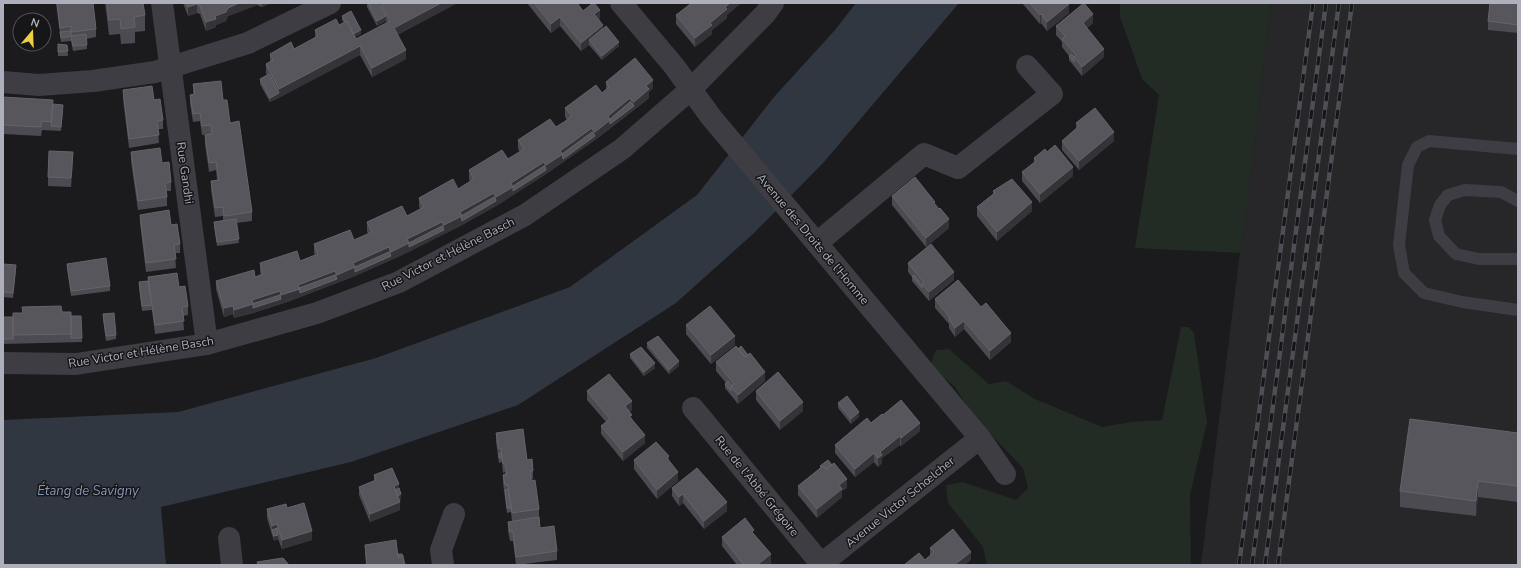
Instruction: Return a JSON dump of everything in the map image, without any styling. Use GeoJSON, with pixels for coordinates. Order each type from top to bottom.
{"type":"FeatureCollection","features":[{"type":"Feature","properties":{"kind":"street","name":"Rue Gandhi"},"geometry":{"type":"LineString","coordinates":[[162,3],[207,344]]}},
{"type":"Feature","properties":{"kind":"street"},"geometry":{"type":"LineString","coordinates":[[3,82],[39,85],[93,81],[155,72],[248,43],[330,3]]}},
{"type":"Feature","properties":{"kind":"street","name":"Avenue des Droits de l'Homme"},"geometry":{"type":"LineString","coordinates":[[621,3],[691,89],[711,117],[799,220],[980,438],[1005,474]]}},
{"type":"Feature","properties":{"kind":"street","name":"Rue Victor et Hélène Basch"},"geometry":{"type":"LineString","coordinates":[[3,363],[76,364],[207,344],[317,313],[398,282],[468,247],[525,215],[622,149],[691,89],[765,14],[773,3]]}},
{"type":"Feature","properties":{"kind":"street"},"geometry":{"type":"LineString","coordinates":[[817,243],[924,154],[958,168],[1052,94],[1027,66]]}},
{"type":"Feature","properties":{"kind":"street","name":"Rue de l'Abbé Grégoire"},"geometry":{"type":"LineString","coordinates":[[693,408],[821,565]]}},
{"type":"Feature","properties":{"kind":"street","name":"Avenue Victor Schœlcher"},"geometry":{"type":"LineString","coordinates":[[821,565],[980,438]]}},
{"type":"Feature","properties":{"kind":"street"},"geometry":{"type":"LineString","coordinates":[[443,565],[441,550],[454,514]]}},
{"type":"Feature","properties":{"kind":"street"},"geometry":{"type":"LineString","coordinates":[[229,538],[232,565]]}},
{"type":"Feature","properties":{"kind":"lane"},"geometry":{"type":"LineString","coordinates":[[1518,149],[1429,141],[1417,147],[1408,165],[1399,245],[1404,273],[1424,293],[1462,302],[1518,310]]}},
{"type":"Feature","properties":{"kind":"lane"},"geometry":{"type":"LineString","coordinates":[[1518,201],[1501,192],[1465,190],[1448,195],[1440,205],[1435,220],[1439,236],[1456,254],[1479,259],[1518,259]]}},
{"type":"Feature","properties":{"kind":"shaded area"},"geometry":{"type":"Polygon","coordinates":[[[1120,3],[1271,3],[1241,253],[1135,248],[1159,95],[1142,79],[1120,17],[1120,3]]]}},
{"type":"Feature","properties":{"kind":"shaded area"},"geometry":{"type":"Polygon","coordinates":[[[1271,3],[1518,3],[1518,565],[1201,565],[1271,3]]]}},
{"type":"Feature","properties":{"kind":"shaded area"},"geometry":{"type":"Polygon","coordinates":[[[1181,327],[1189,327],[1194,333],[1207,422],[1190,495],[1191,565],[987,565],[983,547],[948,503],[946,485],[963,482],[1016,500],[1028,488],[1023,468],[973,416],[955,387],[930,366],[936,350],[949,349],[989,384],[1006,381],[1035,399],[1102,427],[1131,422],[1162,420],[1181,327]]]}},
{"type":"Feature","properties":{"kind":"water","name":"Étang de Savigny"},"geometry":{"type":"Polygon","coordinates":[[[856,3],[959,3],[824,162],[754,233],[676,303],[518,405],[351,462],[161,507],[166,565],[3,565],[3,420],[178,412],[376,358],[570,287],[697,195],[774,97],[835,30],[856,3]]]}},
{"type":"Feature","properties":{"kind":"building"},"geometry":{"type":"Polygon","coordinates":[[[57,3],[93,3],[96,29],[71,32],[71,26],[60,28],[57,3]]]}},
{"type":"Feature","properties":{"kind":"building"},"geometry":{"type":"Polygon","coordinates":[[[107,3],[143,3],[145,15],[134,17],[135,27],[121,29],[120,19],[109,20],[107,3]]]}},
{"type":"Feature","properties":{"kind":"building"},"geometry":{"type":"Polygon","coordinates":[[[186,3],[239,3],[228,8],[226,12],[215,16],[216,19],[206,22],[200,6],[197,4],[188,7],[186,3]]]}},
{"type":"Feature","properties":{"kind":"building"},"geometry":{"type":"Polygon","coordinates":[[[368,3],[379,3],[386,16],[377,21],[368,3]]]}},
{"type":"Feature","properties":{"kind":"building"},"geometry":{"type":"Polygon","coordinates":[[[381,3],[441,3],[394,28],[406,50],[372,68],[360,46],[279,89],[266,64],[273,60],[270,54],[291,42],[294,49],[318,36],[315,30],[336,19],[339,25],[347,21],[356,39],[390,21],[381,3]]]}},
{"type":"Feature","properties":{"kind":"building"},"geometry":{"type":"Polygon","coordinates":[[[534,3],[577,3],[583,11],[594,3],[600,10],[594,14],[603,25],[581,43],[560,17],[551,24],[534,3]]]}},
{"type":"Feature","properties":{"kind":"building"},"geometry":{"type":"Polygon","coordinates":[[[692,3],[730,3],[725,7],[727,9],[710,23],[712,25],[695,38],[676,15],[692,3]]]}},
{"type":"Feature","properties":{"kind":"building"},"geometry":{"type":"Polygon","coordinates":[[[1030,3],[1068,3],[1069,4],[1047,22],[1030,3]]]}},
{"type":"Feature","properties":{"kind":"building"},"geometry":{"type":"Polygon","coordinates":[[[1084,3],[1093,14],[1083,23],[1104,49],[1082,67],[1074,57],[1076,55],[1062,39],[1065,36],[1056,26],[1084,3]]]}},
{"type":"Feature","properties":{"kind":"building"},"geometry":{"type":"Polygon","coordinates":[[[1490,3],[1518,3],[1518,25],[1488,21],[1490,3]]]}},
{"type":"Feature","properties":{"kind":"building"},"geometry":{"type":"Polygon","coordinates":[[[351,11],[361,30],[353,34],[347,21],[345,22],[342,16],[351,11]]]}},
{"type":"Feature","properties":{"kind":"building"},"geometry":{"type":"Polygon","coordinates":[[[606,26],[619,42],[602,56],[589,40],[606,26]]]}},
{"type":"Feature","properties":{"kind":"building"},"geometry":{"type":"Polygon","coordinates":[[[71,31],[71,36],[61,38],[60,32],[71,31]]]}},
{"type":"Feature","properties":{"kind":"building"},"geometry":{"type":"Polygon","coordinates":[[[86,34],[87,45],[73,46],[71,36],[86,34]]]}},
{"type":"Feature","properties":{"kind":"building"},"geometry":{"type":"Polygon","coordinates":[[[58,44],[67,45],[68,51],[58,52],[58,44]]]}},
{"type":"Feature","properties":{"kind":"building"},"geometry":{"type":"Polygon","coordinates":[[[1071,54],[1074,57],[1074,62],[1069,56],[1071,54]]]}},
{"type":"Feature","properties":{"kind":"building"},"geometry":{"type":"Polygon","coordinates":[[[635,58],[653,80],[646,86],[649,89],[634,102],[630,98],[608,116],[610,120],[595,132],[592,128],[560,151],[563,154],[546,165],[544,162],[511,183],[513,187],[496,197],[494,193],[460,212],[462,216],[444,225],[442,222],[407,239],[409,243],[391,252],[389,247],[353,263],[355,267],[337,275],[335,271],[298,285],[300,289],[281,295],[280,291],[252,300],[253,304],[234,310],[233,306],[224,308],[216,281],[254,270],[255,277],[263,274],[260,263],[297,251],[300,261],[318,254],[314,244],[350,230],[354,240],[372,232],[367,222],[402,206],[407,216],[424,207],[419,198],[453,179],[458,189],[474,179],[469,170],[502,150],[508,159],[524,149],[518,140],[550,119],[556,127],[564,122],[572,116],[565,108],[596,85],[602,93],[609,87],[606,82],[635,58]]]}},
{"type":"Feature","properties":{"kind":"building"},"geometry":{"type":"Polygon","coordinates":[[[269,74],[279,93],[270,98],[260,79],[269,74]]]}},
{"type":"Feature","properties":{"kind":"building"},"geometry":{"type":"Polygon","coordinates":[[[221,81],[223,100],[227,100],[230,123],[239,121],[252,212],[224,216],[223,207],[215,208],[211,181],[219,180],[216,162],[209,163],[205,135],[212,134],[211,125],[202,126],[200,113],[193,114],[190,95],[195,94],[193,84],[221,81]]]}},
{"type":"Feature","properties":{"kind":"building"},"geometry":{"type":"Polygon","coordinates":[[[152,86],[154,100],[160,99],[163,120],[157,121],[159,135],[129,139],[123,90],[152,86]]]}},
{"type":"Feature","properties":{"kind":"building"},"geometry":{"type":"Polygon","coordinates":[[[3,97],[53,100],[51,122],[42,121],[41,127],[3,125],[3,97]]]}},
{"type":"Feature","properties":{"kind":"building"},"geometry":{"type":"Polygon","coordinates":[[[630,102],[634,106],[610,124],[610,119],[630,102]]]}},
{"type":"Feature","properties":{"kind":"building"},"geometry":{"type":"Polygon","coordinates":[[[53,104],[63,105],[61,127],[51,126],[53,104]]]}},
{"type":"Feature","properties":{"kind":"building"},"geometry":{"type":"Polygon","coordinates":[[[1095,108],[1114,132],[1079,161],[1062,141],[1079,126],[1076,123],[1095,108]]]}},
{"type":"Feature","properties":{"kind":"building"},"geometry":{"type":"Polygon","coordinates":[[[592,132],[595,136],[563,159],[562,154],[592,132]]]}},
{"type":"Feature","properties":{"kind":"building"},"geometry":{"type":"Polygon","coordinates":[[[1055,145],[1073,167],[1040,194],[1022,172],[1036,161],[1034,158],[1045,149],[1047,152],[1055,145]]]}},
{"type":"Feature","properties":{"kind":"building"},"geometry":{"type":"Polygon","coordinates":[[[160,148],[162,163],[169,162],[171,182],[165,183],[167,197],[138,201],[131,152],[160,148]]]}},
{"type":"Feature","properties":{"kind":"building"},"geometry":{"type":"Polygon","coordinates":[[[49,151],[73,152],[71,178],[48,177],[49,151]]]}},
{"type":"Feature","properties":{"kind":"building"},"geometry":{"type":"Polygon","coordinates":[[[544,166],[546,170],[513,191],[513,186],[544,166]]]}},
{"type":"Feature","properties":{"kind":"building"},"geometry":{"type":"Polygon","coordinates":[[[915,177],[935,202],[934,203],[949,219],[926,238],[892,196],[915,177]]]}},
{"type":"Feature","properties":{"kind":"building"},"geometry":{"type":"Polygon","coordinates":[[[1012,179],[1032,202],[997,232],[977,207],[995,193],[993,191],[1012,179]]]}},
{"type":"Feature","properties":{"kind":"building"},"geometry":{"type":"Polygon","coordinates":[[[494,197],[496,201],[462,221],[461,216],[494,197]]]}},
{"type":"Feature","properties":{"kind":"building"},"geometry":{"type":"Polygon","coordinates":[[[169,210],[171,225],[177,224],[180,244],[174,245],[176,259],[146,263],[140,215],[169,210]]]}},
{"type":"Feature","properties":{"kind":"building"},"geometry":{"type":"Polygon","coordinates":[[[236,219],[239,239],[217,242],[214,222],[236,219]]]}},
{"type":"Feature","properties":{"kind":"building"},"geometry":{"type":"Polygon","coordinates":[[[442,226],[444,230],[409,247],[409,243],[442,226]]]}},
{"type":"Feature","properties":{"kind":"building"},"geometry":{"type":"Polygon","coordinates":[[[931,244],[954,272],[929,292],[922,284],[924,283],[908,263],[931,244]]]}},
{"type":"Feature","properties":{"kind":"building"},"geometry":{"type":"Polygon","coordinates":[[[389,252],[391,256],[355,272],[355,267],[389,252]]]}},
{"type":"Feature","properties":{"kind":"building"},"geometry":{"type":"Polygon","coordinates":[[[106,258],[110,286],[71,291],[67,264],[106,258]]]}},
{"type":"Feature","properties":{"kind":"building"},"geometry":{"type":"Polygon","coordinates":[[[3,264],[16,265],[13,293],[3,292],[3,264]]]}},
{"type":"Feature","properties":{"kind":"building"},"geometry":{"type":"Polygon","coordinates":[[[177,273],[179,287],[185,286],[188,306],[182,307],[184,321],[155,325],[148,277],[177,273]]]}},
{"type":"Feature","properties":{"kind":"building"},"geometry":{"type":"Polygon","coordinates":[[[335,275],[337,279],[300,293],[299,288],[335,275]]]}},
{"type":"Feature","properties":{"kind":"building"},"geometry":{"type":"Polygon","coordinates":[[[914,275],[922,285],[922,288],[912,276],[914,275]]]}},
{"type":"Feature","properties":{"kind":"building"},"geometry":{"type":"Polygon","coordinates":[[[958,280],[981,307],[986,303],[1011,333],[990,351],[964,321],[955,328],[949,319],[950,318],[935,299],[958,280]]]}},
{"type":"Feature","properties":{"kind":"building"},"geometry":{"type":"Polygon","coordinates":[[[148,281],[152,305],[142,306],[139,282],[148,281]]]}},
{"type":"Feature","properties":{"kind":"building"},"geometry":{"type":"Polygon","coordinates":[[[280,295],[281,299],[253,308],[252,304],[280,295]]]}},
{"type":"Feature","properties":{"kind":"building"},"geometry":{"type":"Polygon","coordinates":[[[61,306],[62,312],[71,312],[71,334],[13,335],[13,313],[23,313],[22,307],[61,306]]]}},
{"type":"Feature","properties":{"kind":"building"},"geometry":{"type":"Polygon","coordinates":[[[710,306],[735,336],[711,355],[686,325],[710,306]]]}},
{"type":"Feature","properties":{"kind":"building"},"geometry":{"type":"Polygon","coordinates":[[[114,313],[116,335],[106,336],[103,314],[114,313]]]}},
{"type":"Feature","properties":{"kind":"building"},"geometry":{"type":"Polygon","coordinates":[[[71,316],[81,316],[82,338],[71,338],[71,316]]]}},
{"type":"Feature","properties":{"kind":"building"},"geometry":{"type":"Polygon","coordinates":[[[3,317],[13,317],[13,339],[3,339],[3,317]]]}},
{"type":"Feature","properties":{"kind":"building"},"geometry":{"type":"Polygon","coordinates":[[[658,336],[679,361],[669,370],[647,343],[658,336]]]}},
{"type":"Feature","properties":{"kind":"building"},"geometry":{"type":"Polygon","coordinates":[[[736,346],[745,357],[750,353],[765,372],[738,395],[731,387],[734,384],[716,362],[736,346]]]}},
{"type":"Feature","properties":{"kind":"building"},"geometry":{"type":"Polygon","coordinates":[[[741,346],[748,355],[745,357],[738,349],[741,346]]]}},
{"type":"Feature","properties":{"kind":"building"},"geometry":{"type":"Polygon","coordinates":[[[641,347],[655,363],[644,372],[630,354],[641,347]]]}},
{"type":"Feature","properties":{"kind":"building"},"geometry":{"type":"Polygon","coordinates":[[[778,372],[803,402],[780,421],[756,391],[778,372]]]}},
{"type":"Feature","properties":{"kind":"building"},"geometry":{"type":"Polygon","coordinates":[[[609,374],[632,401],[625,406],[632,415],[629,416],[645,435],[623,452],[601,426],[610,419],[587,391],[609,374]]]}},
{"type":"Feature","properties":{"kind":"building"},"geometry":{"type":"Polygon","coordinates":[[[728,381],[732,386],[731,391],[725,384],[728,381]]]}},
{"type":"Feature","properties":{"kind":"building"},"geometry":{"type":"Polygon","coordinates":[[[847,396],[859,412],[851,419],[838,403],[847,396]]]}},
{"type":"Feature","properties":{"kind":"building"},"geometry":{"type":"Polygon","coordinates":[[[901,400],[920,423],[901,438],[900,436],[880,452],[882,455],[878,458],[874,453],[855,469],[835,445],[867,418],[871,423],[901,400]]]}},
{"type":"Feature","properties":{"kind":"building"},"geometry":{"type":"Polygon","coordinates":[[[1410,419],[1518,433],[1518,486],[1478,481],[1476,501],[1400,491],[1410,419]]]}},
{"type":"Feature","properties":{"kind":"building"},"geometry":{"type":"Polygon","coordinates":[[[523,429],[527,460],[532,459],[533,471],[530,471],[531,481],[535,480],[539,509],[512,513],[508,485],[505,485],[503,475],[507,474],[505,464],[503,464],[501,448],[499,449],[496,433],[523,429]]]}},
{"type":"Feature","properties":{"kind":"building"},"geometry":{"type":"Polygon","coordinates":[[[656,442],[669,456],[667,458],[678,472],[657,490],[634,460],[656,442]]]}},
{"type":"Feature","properties":{"kind":"building"},"geometry":{"type":"Polygon","coordinates":[[[499,453],[501,453],[502,458],[499,458],[499,453]]]}},
{"type":"Feature","properties":{"kind":"building"},"geometry":{"type":"Polygon","coordinates":[[[828,460],[832,465],[826,469],[823,466],[820,466],[828,460]]]}},
{"type":"Feature","properties":{"kind":"building"},"geometry":{"type":"Polygon","coordinates":[[[834,463],[847,479],[839,485],[842,489],[817,509],[798,486],[823,466],[826,469],[834,463]]]}},
{"type":"Feature","properties":{"kind":"building"},"geometry":{"type":"Polygon","coordinates":[[[392,468],[399,484],[394,486],[400,502],[370,514],[359,487],[376,480],[374,475],[392,468]]]}},
{"type":"Feature","properties":{"kind":"building"},"geometry":{"type":"Polygon","coordinates":[[[697,468],[727,502],[704,521],[683,494],[679,497],[672,488],[697,468]]]}},
{"type":"Feature","properties":{"kind":"building"},"geometry":{"type":"Polygon","coordinates":[[[399,488],[401,494],[398,496],[395,490],[399,488]]]}},
{"type":"Feature","properties":{"kind":"building"},"geometry":{"type":"Polygon","coordinates":[[[508,489],[511,508],[507,508],[505,490],[508,489]]]}},
{"type":"Feature","properties":{"kind":"building"},"geometry":{"type":"Polygon","coordinates":[[[304,503],[312,531],[282,540],[277,524],[272,526],[267,509],[286,504],[287,508],[304,503]]]}},
{"type":"Feature","properties":{"kind":"building"},"geometry":{"type":"Polygon","coordinates":[[[539,517],[540,528],[554,526],[557,551],[516,557],[513,532],[510,532],[508,522],[539,517]]]}},
{"type":"Feature","properties":{"kind":"building"},"geometry":{"type":"Polygon","coordinates":[[[745,518],[754,530],[752,532],[771,554],[757,565],[744,565],[722,537],[745,518]]]}},
{"type":"Feature","properties":{"kind":"building"},"geometry":{"type":"Polygon","coordinates":[[[277,528],[278,535],[274,536],[272,530],[277,528]]]}},
{"type":"Feature","properties":{"kind":"building"},"geometry":{"type":"Polygon","coordinates":[[[953,529],[971,552],[954,565],[904,565],[919,553],[925,560],[934,552],[930,548],[953,529]]]}},
{"type":"Feature","properties":{"kind":"building"},"geometry":{"type":"Polygon","coordinates":[[[396,540],[398,557],[403,556],[405,565],[367,565],[365,545],[396,540]]]}},
{"type":"Feature","properties":{"kind":"building"},"geometry":{"type":"Polygon","coordinates":[[[398,554],[402,554],[403,556],[398,557],[398,554]]]}},
{"type":"Feature","properties":{"kind":"building"},"geometry":{"type":"Polygon","coordinates":[[[283,558],[289,565],[258,565],[257,562],[283,558]]]}},
{"type":"Feature","properties":{"kind":"railway"},"geometry":{"type":"LineString","coordinates":[[1239,565],[1313,3]]}},
{"type":"Feature","properties":{"kind":"railway"},"geometry":{"type":"LineString","coordinates":[[1252,565],[1326,3]]}},
{"type":"Feature","properties":{"kind":"railway"},"geometry":{"type":"LineString","coordinates":[[1265,565],[1339,3]]}},
{"type":"Feature","properties":{"kind":"railway"},"geometry":{"type":"LineString","coordinates":[[1278,565],[1352,3]]}}]}
